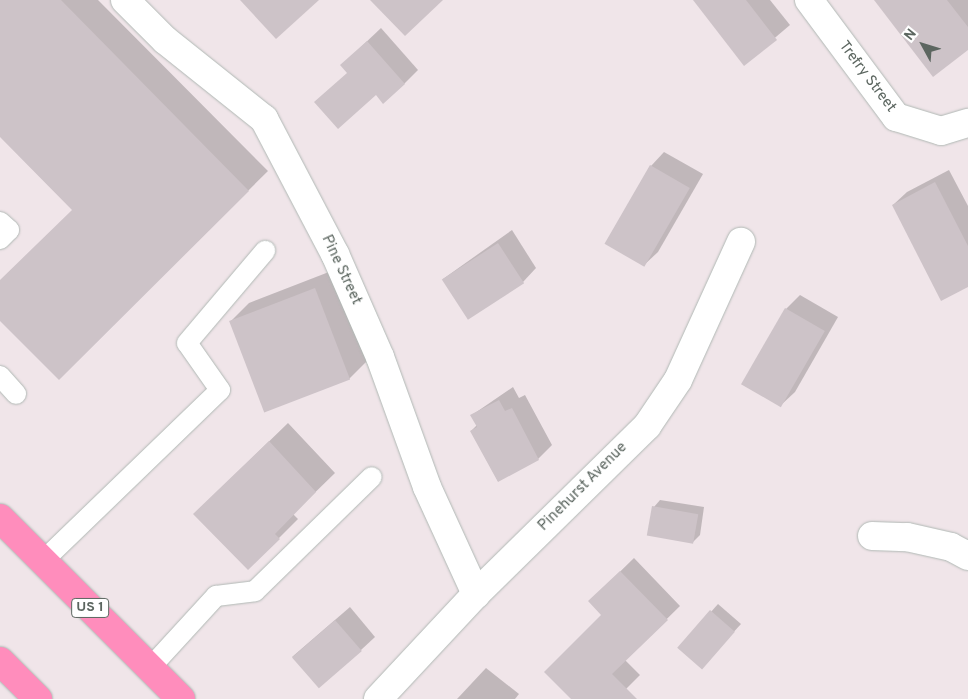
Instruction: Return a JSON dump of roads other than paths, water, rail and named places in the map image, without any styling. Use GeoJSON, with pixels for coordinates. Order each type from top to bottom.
{"type":"FeatureCollection","features":[{"type":"Feature","properties":{"kind":"highway","name":"US 1"},"geometry":{"type":"LineString","coordinates":[[0,518],[181,699]]}},
{"type":"Feature","properties":{"kind":"highway"},"geometry":{"type":"LineString","coordinates":[[0,661],[38,699]]}},
{"type":"Feature","properties":{"kind":"street","name":"Pine Street"},"geometry":{"type":"LineString","coordinates":[[126,0],[165,40],[264,119],[335,254],[427,487],[476,594]]}},
{"type":"Feature","properties":{"kind":"street","name":"Trefry Street"},"geometry":{"type":"LineString","coordinates":[[809,0],[896,117],[941,131],[968,123]]}},
{"type":"Feature","properties":{"kind":"street","name":"Pinehurst Avenue"},"geometry":{"type":"LineString","coordinates":[[378,699],[476,594],[647,426],[678,380],[741,242]]}},
{"type":"Feature","properties":{"kind":"street"},"geometry":{"type":"LineString","coordinates":[[872,536],[907,537],[951,547],[968,556]]}},
{"type":"Feature","properties":{"kind":"lane"},"geometry":{"type":"LineString","coordinates":[[0,222],[9,230],[0,239]]}},
{"type":"Feature","properties":{"kind":"lane"},"geometry":{"type":"LineString","coordinates":[[43,561],[220,390],[187,343],[265,251]]}},
{"type":"Feature","properties":{"kind":"lane"},"geometry":{"type":"LineString","coordinates":[[0,376],[16,394]]}},
{"type":"Feature","properties":{"kind":"lane"},"geometry":{"type":"LineString","coordinates":[[150,668],[216,596],[255,590],[372,477]]}}]}
